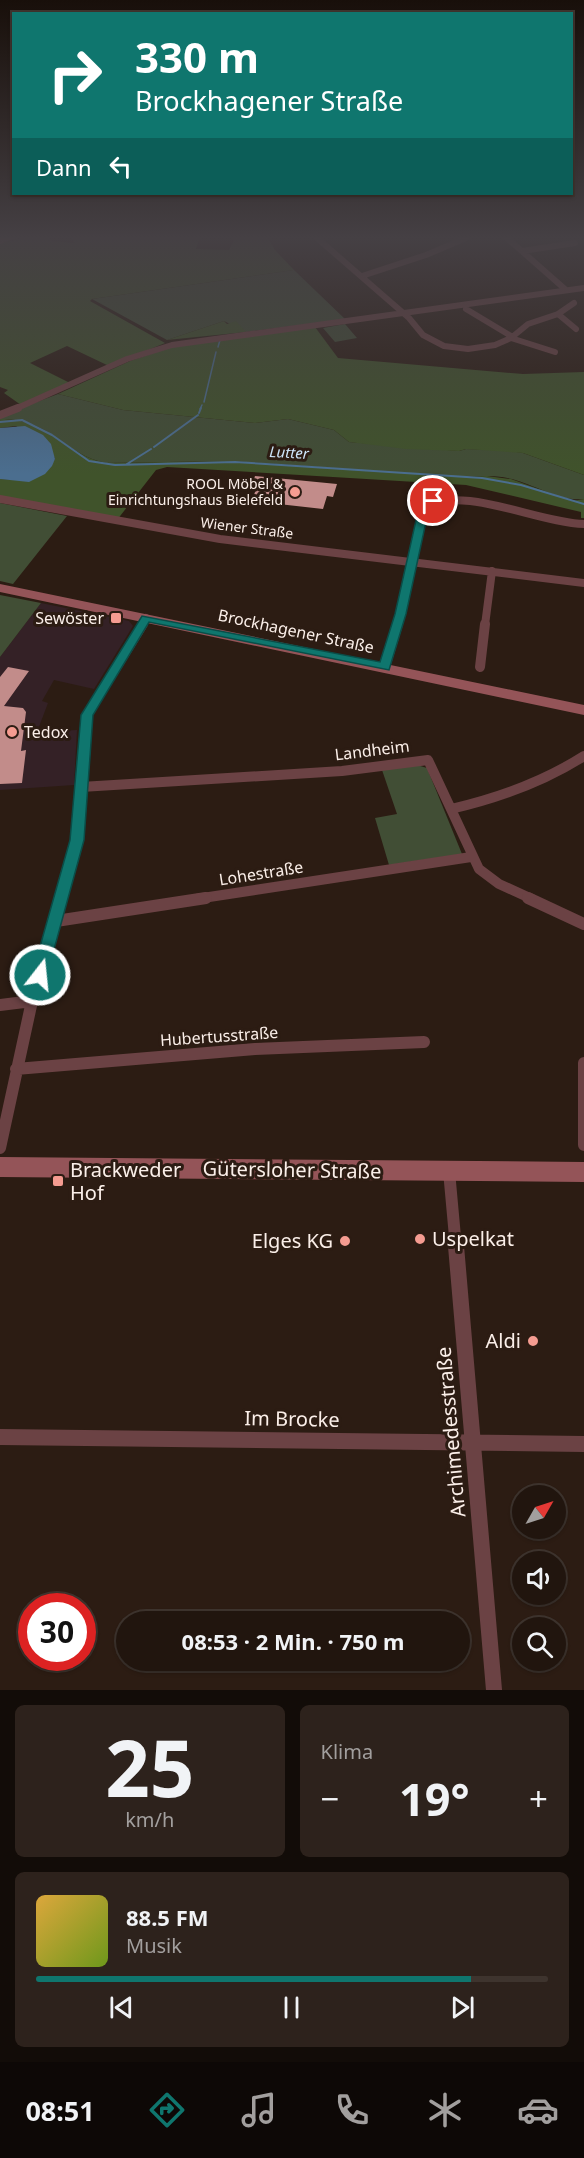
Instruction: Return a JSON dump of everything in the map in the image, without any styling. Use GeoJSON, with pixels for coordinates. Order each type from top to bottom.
{"type":"FeatureCollection","features":[{"type":"Feature","properties":{"kind":"main road","name":"Brockhagener Straße"},"geometry":{"type":"LineString","coordinates":[[0,588],[584,710]]}},
{"type":"Feature","properties":{"kind":"main road","name":"Gütersloher Straße"},"geometry":{"type":"LineString","coordinates":[[0,1167],[584,1173]]}},
{"type":"Feature","properties":{"kind":"street"},"geometry":{"type":"LineString","coordinates":[[0,415],[78,383],[127,359],[172,345],[374,317]]}},
{"type":"Feature","properties":{"kind":"street"},"geometry":{"type":"LineString","coordinates":[[406,317],[423,335],[444,346],[478,348],[511,337],[528,324],[549,317]]}},
{"type":"Feature","properties":{"kind":"street"},"geometry":{"type":"LineString","coordinates":[[479,317],[511,337],[555,352]]}},
{"type":"Feature","properties":{"kind":"street"},"geometry":{"type":"LineString","coordinates":[[561,317],[576,329]]}},
{"type":"Feature","properties":{"kind":"street","name":"Wiener Straße"},"geometry":{"type":"LineString","coordinates":[[0,499],[185,534],[413,560],[584,583]]}},
{"type":"Feature","properties":{"kind":"street"},"geometry":{"type":"LineString","coordinates":[[385,667],[413,560],[424,507],[433,501],[488,506],[553,522],[584,524]]}},
{"type":"Feature","properties":{"kind":"street"},"geometry":{"type":"LineString","coordinates":[[480,667],[492,571]]}},
{"type":"Feature","properties":{"kind":"street"},"geometry":{"type":"LineString","coordinates":[[0,1148],[32,1001],[77,840],[87,715],[146,618]]}},
{"type":"Feature","properties":{"kind":"street"},"geometry":{"type":"LineString","coordinates":[[451,809],[486,802],[525,789],[584,756]]}},
{"type":"Feature","properties":{"kind":"street","name":"Landheim"},"geometry":{"type":"LineString","coordinates":[[81,787],[342,771],[423,760],[431,764],[471,857],[479,869],[499,884],[584,924]]}},
{"type":"Feature","properties":{"kind":"street","name":"Lohestraße"},"geometry":{"type":"LineString","coordinates":[[56,921],[471,857]]}},
{"type":"Feature","properties":{"kind":"street"},"geometry":{"type":"LineString","coordinates":[[0,1005],[32,1001]]}},
{"type":"Feature","properties":{"kind":"street","name":"Hubertusstraße"},"geometry":{"type":"LineString","coordinates":[[16,1069],[69,1068],[117,1060],[229,1050],[424,1042]]}},
{"type":"Feature","properties":{"kind":"street"},"geometry":{"type":"LineString","coordinates":[[584,1063],[582,1111],[584,1145]]}},
{"type":"Feature","properties":{"kind":"street","name":"Archimedesstraße"},"geometry":{"type":"LineString","coordinates":[[449,1172],[494,1690]]}},
{"type":"Feature","properties":{"kind":"street","name":"Im Brocke"},"geometry":{"type":"LineString","coordinates":[[0,1437],[584,1444]]}},
{"type":"Feature","properties":{"kind":"shaded area"},"geometry":{"type":"Polygon","coordinates":[[[41,603],[129,621],[133,626],[94,689],[54,680],[42,701],[48,703],[37,732],[77,730],[74,785],[0,790],[0,657],[41,603]]]}},
{"type":"Feature","properties":{"kind":"green space"},"geometry":{"type":"Polygon","coordinates":[[[0,317],[118,317],[165,343],[109,366],[67,346],[30,363],[72,384],[21,405],[4,393],[8,390],[0,387],[0,317]]]}},
{"type":"Feature","properties":{"kind":"green space"},"geometry":{"type":"Polygon","coordinates":[[[125,317],[343,317],[345,319],[246,332],[224,321],[167,340],[125,317]]]}},
{"type":"Feature","properties":{"kind":"green space"},"geometry":{"type":"Polygon","coordinates":[[[224,321],[227,324],[236,321],[246,332],[167,340],[224,321]]]}},
{"type":"Feature","properties":{"kind":"green space"},"geometry":{"type":"Polygon","coordinates":[[[345,324],[357,338],[335,342],[323,328],[345,324]]]}},
{"type":"Feature","properties":{"kind":"green space"},"geometry":{"type":"Polygon","coordinates":[[[315,327],[338,358],[523,374],[584,372],[584,475],[523,453],[466,449],[459,451],[406,449],[349,442],[334,430],[288,419],[255,423],[123,410],[58,394],[130,361],[178,345],[315,327]]]}},
{"type":"Feature","properties":{"kind":"green space"},"geometry":{"type":"Polygon","coordinates":[[[58,394],[123,410],[255,423],[288,419],[334,430],[349,442],[459,451],[466,449],[502,450],[523,453],[584,475],[584,499],[566,498],[512,479],[493,476],[461,477],[232,461],[106,463],[91,459],[33,425],[0,419],[0,416],[58,394]]]}},
{"type":"Feature","properties":{"kind":"green space"},"geometry":{"type":"Polygon","coordinates":[[[0,419],[33,425],[91,459],[106,463],[232,461],[511,479],[572,501],[584,499],[584,518],[581,518],[581,512],[466,485],[167,467],[156,470],[117,520],[0,496],[0,479],[25,480],[38,477],[55,459],[51,449],[16,426],[0,428],[0,419]]]}},
{"type":"Feature","properties":{"kind":"green space"},"geometry":{"type":"Polygon","coordinates":[[[0,503],[67,516],[13,584],[0,581],[0,503]]]}},
{"type":"Feature","properties":{"kind":"green space"},"geometry":{"type":"Polygon","coordinates":[[[0,595],[41,603],[0,657],[0,595]]]}},
{"type":"Feature","properties":{"kind":"green space"},"geometry":{"type":"Polygon","coordinates":[[[417,765],[427,768],[462,854],[389,865],[375,818],[397,814],[382,770],[417,765]]]}},
{"type":"Feature","properties":{"kind":"water"},"geometry":{"type":"Polygon","coordinates":[[[25,426],[43,435],[51,444],[55,459],[52,466],[45,474],[29,482],[0,479],[0,428],[25,426]]]}},
{"type":"Feature","properties":{"kind":"building","name":"ROOL Möbel & Einrichtungshaus Bielefeld"},"geometry":{"type":"Polygon","coordinates":[[[255,476],[337,484],[333,497],[327,496],[323,509],[252,501],[256,489],[250,488],[255,476]]]}},
{"type":"Feature","properties":{"kind":"building","name":"Tedox"},"geometry":{"type":"Polygon","coordinates":[[[8,667],[29,671],[4,706],[23,708],[26,712],[21,751],[26,750],[22,783],[0,784],[0,677],[8,667]]]}},
{"type":"Feature","properties":{"kind":"waterway"},"geometry":{"type":"LineString","coordinates":[[218,347],[220,340]]}},
{"type":"Feature","properties":{"kind":"waterway"},"geometry":{"type":"LineString","coordinates":[[204,402],[216,352]]}},
{"type":"Feature","properties":{"kind":"waterway"},"geometry":{"type":"LineString","coordinates":[[200,409],[202,405]]}},
{"type":"Feature","properties":{"kind":"waterway"},"geometry":{"type":"LineString","coordinates":[[199,413],[201,408]]}},
{"type":"Feature","properties":{"kind":"waterway"},"geometry":{"type":"LineString","coordinates":[[154,447],[198,415]]}},
{"type":"Feature","properties":{"kind":"waterway","name":"Lutter"},"geometry":{"type":"LineString","coordinates":[[0,422],[22,420],[52,435],[89,461],[115,465],[235,462],[482,478],[521,485],[584,504]]}},
{"type":"Feature","properties":{"kind":"waterway"},"geometry":{"type":"LineString","coordinates":[[127,464],[151,449]]}},
{"type":"Feature","properties":{"kind":"place","name":"ROOL Möbel & Einrichtungshaus Bielefeld"},"geometry":{"type":"Point","coordinates":[295,492]}},
{"type":"Feature","properties":{"kind":"place","name":"Sewöster"},"geometry":{"type":"Point","coordinates":[116,618]}},
{"type":"Feature","properties":{"kind":"place","name":"Tedox"},"geometry":{"type":"Point","coordinates":[12,732]}},
{"type":"Feature","properties":{"kind":"place","name":"Brackweder Hof"},"geometry":{"type":"Point","coordinates":[58,1181]}},
{"type":"Feature","properties":{"kind":"place","name":"Uspelkat"},"geometry":{"type":"Point","coordinates":[420,1239]}},
{"type":"Feature","properties":{"kind":"place","name":"Elges KG"},"geometry":{"type":"Point","coordinates":[345,1241]}},
{"type":"Feature","properties":{"kind":"place","name":"Aldi"},"geometry":{"type":"Point","coordinates":[533,1341]}},
{"type":"Feature","properties":{"kind":"route"},"geometry":{"type":"LineString","coordinates":[[40,975],[77,840],[87,715],[146,618],[385,667],[401,614],[424,507],[433,501]]}}]}
